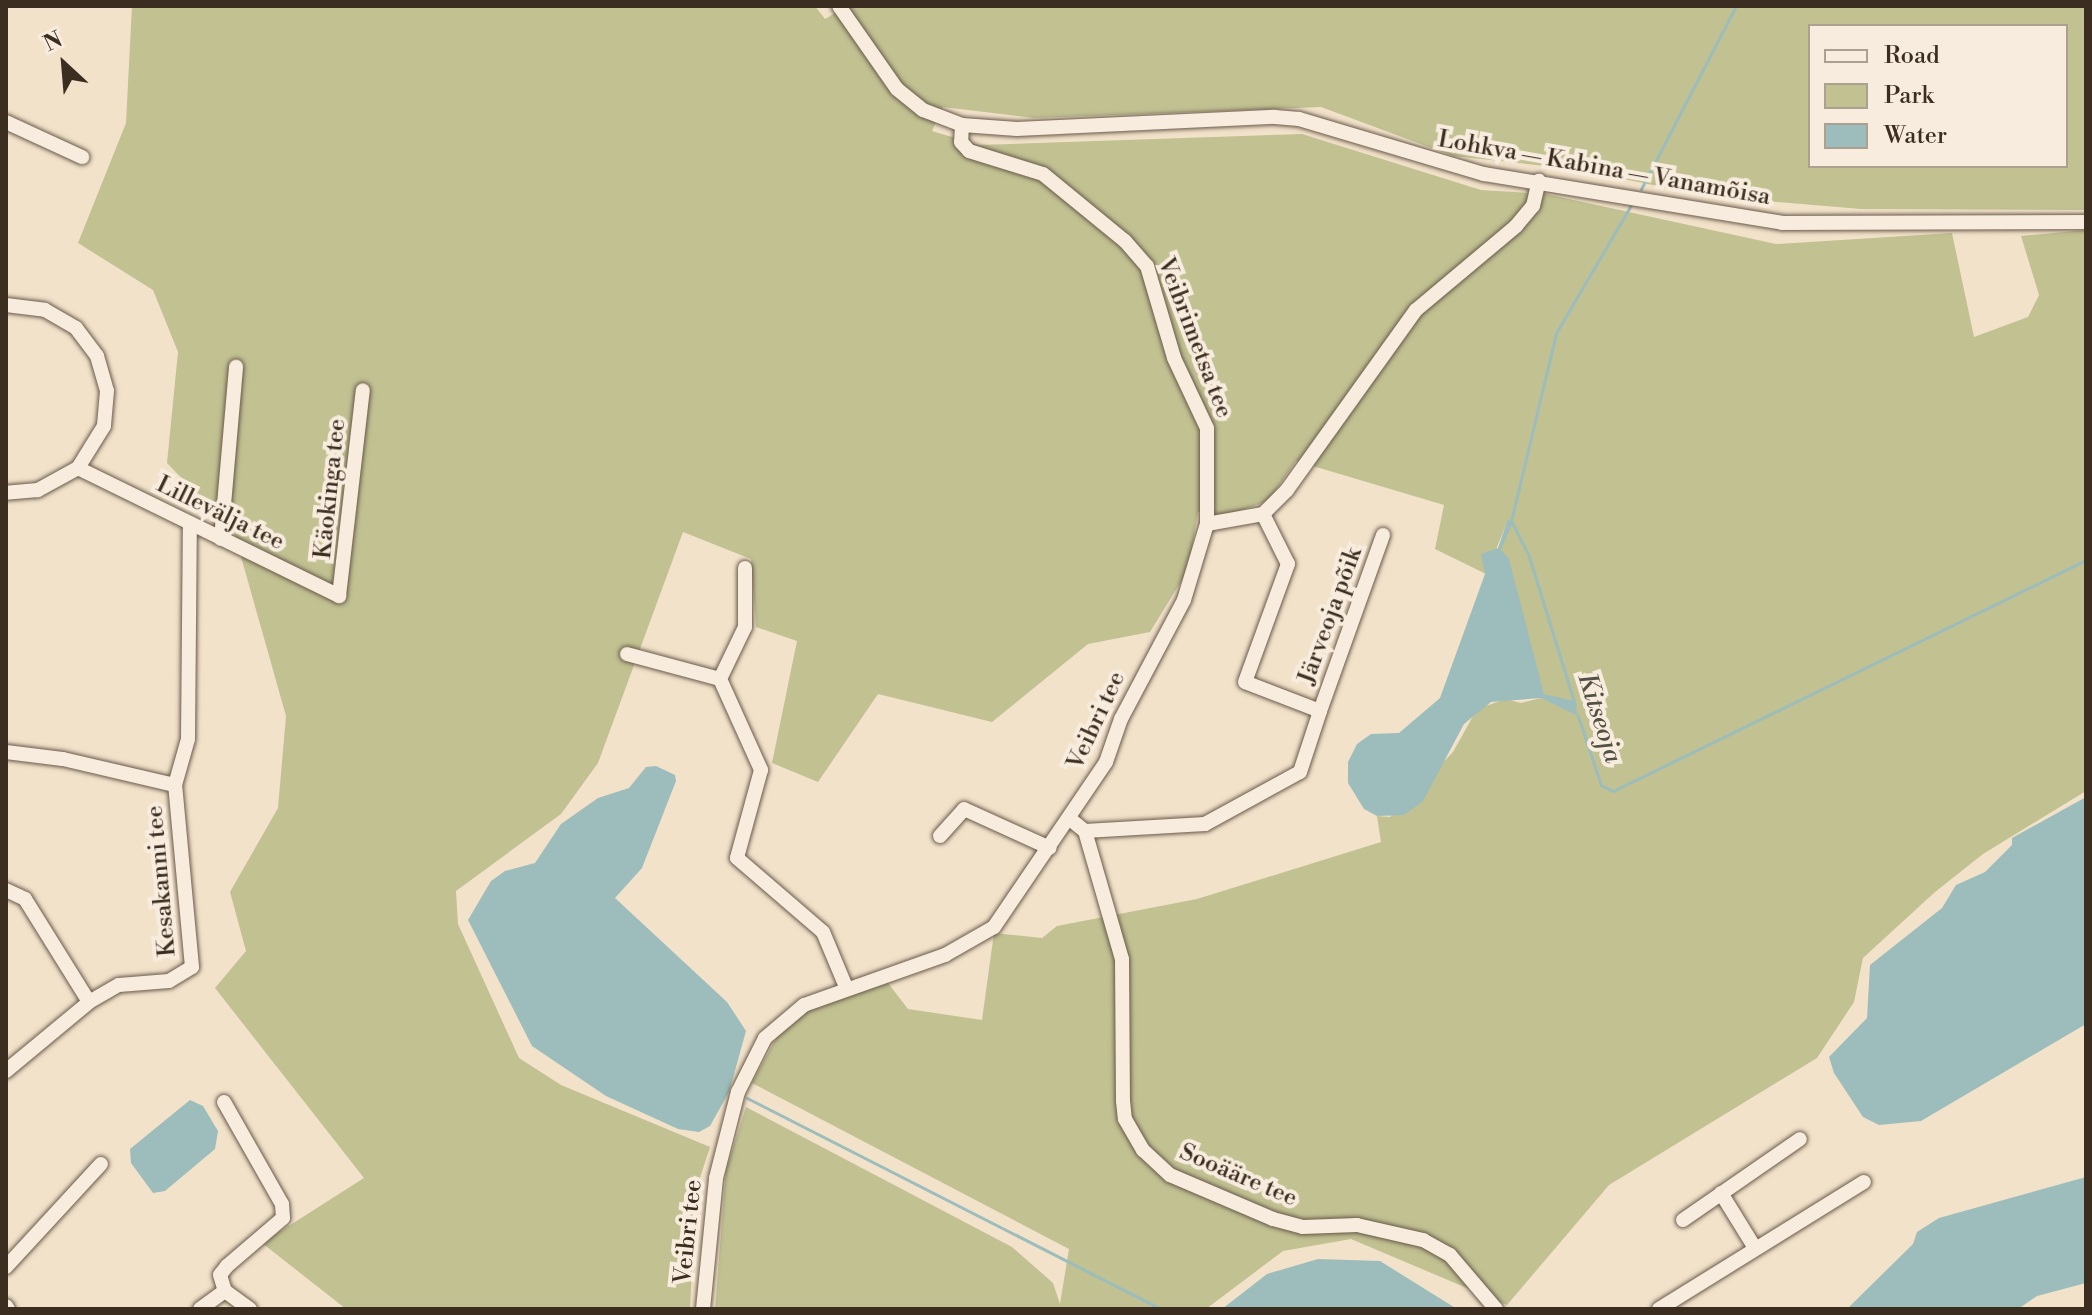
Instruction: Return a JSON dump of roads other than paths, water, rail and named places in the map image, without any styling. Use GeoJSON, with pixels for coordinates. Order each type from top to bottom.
{"type":"FeatureCollection","features":[{"type":"Feature","properties":{"kind":"street","name":"Lohkva — Kabina — Vanamõisa"},"geometry":{"type":"LineString","coordinates":[[839,6],[897,89],[923,110],[962,125],[1017,129],[1299,119],[1445,166],[1798,224],[2086,222]]}},
{"type":"Feature","properties":{"kind":"street"},"geometry":{"type":"LineString","coordinates":[[6,122],[82,157]]}},
{"type":"Feature","properties":{"kind":"street","name":"Veibrimetsa tee"},"geometry":{"type":"LineString","coordinates":[[962,125],[961,142],[969,151],[1043,174],[1125,241],[1147,266],[1170,348],[1207,428],[1207,524]]}},
{"type":"Feature","properties":{"kind":"street"},"geometry":{"type":"LineString","coordinates":[[1207,524],[1263,514],[1287,490],[1416,310],[1516,226],[1533,206],[1539,181]]}},
{"type":"Feature","properties":{"kind":"street"},"geometry":{"type":"LineString","coordinates":[[6,305],[27,306],[61,318],[97,356],[107,408],[97,443],[78,468],[38,490],[6,493]]}},
{"type":"Feature","properties":{"kind":"street"},"geometry":{"type":"LineString","coordinates":[[221,539],[236,367]]}},
{"type":"Feature","properties":{"kind":"street","name":"Käokinga tee"},"geometry":{"type":"LineString","coordinates":[[343,592],[363,390]]}},
{"type":"Feature","properties":{"kind":"street","name":"Lillevälja tee"},"geometry":{"type":"LineString","coordinates":[[78,468],[339,596],[343,592]]}},
{"type":"Feature","properties":{"kind":"street"},"geometry":{"type":"LineString","coordinates":[[1263,514],[1288,564],[1245,682],[1320,711]]}},
{"type":"Feature","properties":{"kind":"street","name":"Kesakanni tee"},"geometry":{"type":"LineString","coordinates":[[6,1071],[89,1002],[119,985],[181,978],[192,967],[175,785],[188,739],[190,524]]}},
{"type":"Feature","properties":{"kind":"street","name":"Veibri tee"},"geometry":{"type":"LineString","coordinates":[[703,1309],[716,1178],[738,1092],[754,1055],[790,1013],[846,987],[969,944],[994,927],[1106,762],[1121,719],[1184,600],[1207,524]]}},
{"type":"Feature","properties":{"kind":"street","name":"Järveoja põik"},"geometry":{"type":"LineString","coordinates":[[1085,831],[1215,820],[1300,772],[1383,535]]}},
{"type":"Feature","properties":{"kind":"street"},"geometry":{"type":"LineString","coordinates":[[745,568],[745,627],[720,679],[761,770],[737,858],[823,932],[846,987]]}},
{"type":"Feature","properties":{"kind":"street"},"geometry":{"type":"LineString","coordinates":[[627,654],[720,679]]}},
{"type":"Feature","properties":{"kind":"street"},"geometry":{"type":"LineString","coordinates":[[6,752],[63,759],[175,785]]}},
{"type":"Feature","properties":{"kind":"street"},"geometry":{"type":"LineString","coordinates":[[940,836],[964,809],[1050,848]]}},
{"type":"Feature","properties":{"kind":"street"},"geometry":{"type":"LineString","coordinates":[[1070,819],[1085,831]]}},
{"type":"Feature","properties":{"kind":"street","name":"Sooääre tee"},"geometry":{"type":"LineString","coordinates":[[1085,831],[1122,959],[1123,1101],[1125,1119],[1143,1150],[1170,1175],[1273,1219],[1303,1227],[1357,1225],[1430,1244],[1463,1268],[1496,1309]]}},
{"type":"Feature","properties":{"kind":"street"},"geometry":{"type":"LineString","coordinates":[[6,890],[25,899],[89,1002]]}},
{"type":"Feature","properties":{"kind":"street"},"geometry":{"type":"LineString","coordinates":[[224,1102],[282,1204],[283,1218],[220,1275],[225,1291],[250,1309]]}},
{"type":"Feature","properties":{"kind":"street"},"geometry":{"type":"LineString","coordinates":[[1683,1220],[1800,1139]]}},
{"type":"Feature","properties":{"kind":"street"},"geometry":{"type":"LineString","coordinates":[[6,1267],[101,1164]]}},
{"type":"Feature","properties":{"kind":"street"},"geometry":{"type":"LineString","coordinates":[[1659,1309],[1864,1182]]}},
{"type":"Feature","properties":{"kind":"street"},"geometry":{"type":"LineString","coordinates":[[1721,1193],[1755,1248]]}},
{"type":"Feature","properties":{"kind":"street"},"geometry":{"type":"LineString","coordinates":[[200,1309],[225,1291]]}},
{"type":"Feature","properties":{"kind":"water"},"geometry":{"type":"Polygon","coordinates":[[[1508,519],[1512,524],[1501,550],[1509,559],[1544,694],[1574,701],[1578,716],[1541,698],[1491,702],[1464,724],[1423,801],[1404,815],[1377,816],[1364,809],[1348,783],[1348,762],[1357,744],[1371,734],[1399,733],[1440,698],[1485,574],[1481,554],[1498,548],[1508,519]]]}},
{"type":"Feature","properties":{"kind":"water"},"geometry":{"type":"Polygon","coordinates":[[[656,766],[675,775],[676,781],[642,868],[615,898],[727,1002],[746,1031],[729,1092],[710,1126],[699,1132],[678,1129],[606,1096],[532,1046],[468,920],[491,881],[505,871],[535,863],[561,824],[598,798],[629,788],[646,767],[656,766]]]}},
{"type":"Feature","properties":{"kind":"water"},"geometry":{"type":"Polygon","coordinates":[[[2086,797],[2086,1024],[1921,1121],[1879,1125],[1863,1117],[1834,1073],[1829,1057],[1867,1018],[1870,965],[1942,908],[1956,885],[1985,872],[2012,845],[2012,838],[2086,797]]]}},
{"type":"Feature","properties":{"kind":"water"},"geometry":{"type":"Polygon","coordinates":[[[190,1100],[203,1106],[218,1131],[215,1149],[165,1191],[153,1193],[131,1163],[130,1149],[190,1100]]]}},
{"type":"Feature","properties":{"kind":"water"},"geometry":{"type":"Polygon","coordinates":[[[2086,1177],[2086,1283],[2037,1296],[2018,1309],[1847,1309],[1913,1244],[1917,1232],[1939,1218],[2086,1177]]]}},
{"type":"Feature","properties":{"kind":"water"},"geometry":{"type":"Polygon","coordinates":[[[1318,1259],[1380,1261],[1457,1309],[1222,1309],[1267,1274],[1318,1259]]]}},
{"type":"Feature","properties":{"kind":"waterway","name":"Kitseoja"},"geometry":{"type":"LineString","coordinates":[[1641,189],[1736,6]]}},
{"type":"Feature","properties":{"kind":"waterway","name":"Kitseoja"},"geometry":{"type":"LineString","coordinates":[[1575,705],[1529,556],[1511,521],[1556,333],[1631,205]]}},
{"type":"Feature","properties":{"kind":"waterway","name":"Kitseoja"},"geometry":{"type":"LineString","coordinates":[[1578,716],[1601,785],[1613,791],[2086,560]]}},
{"type":"Feature","properties":{"kind":"waterway"},"geometry":{"type":"LineString","coordinates":[[747,1098],[1161,1309]]}}]}
